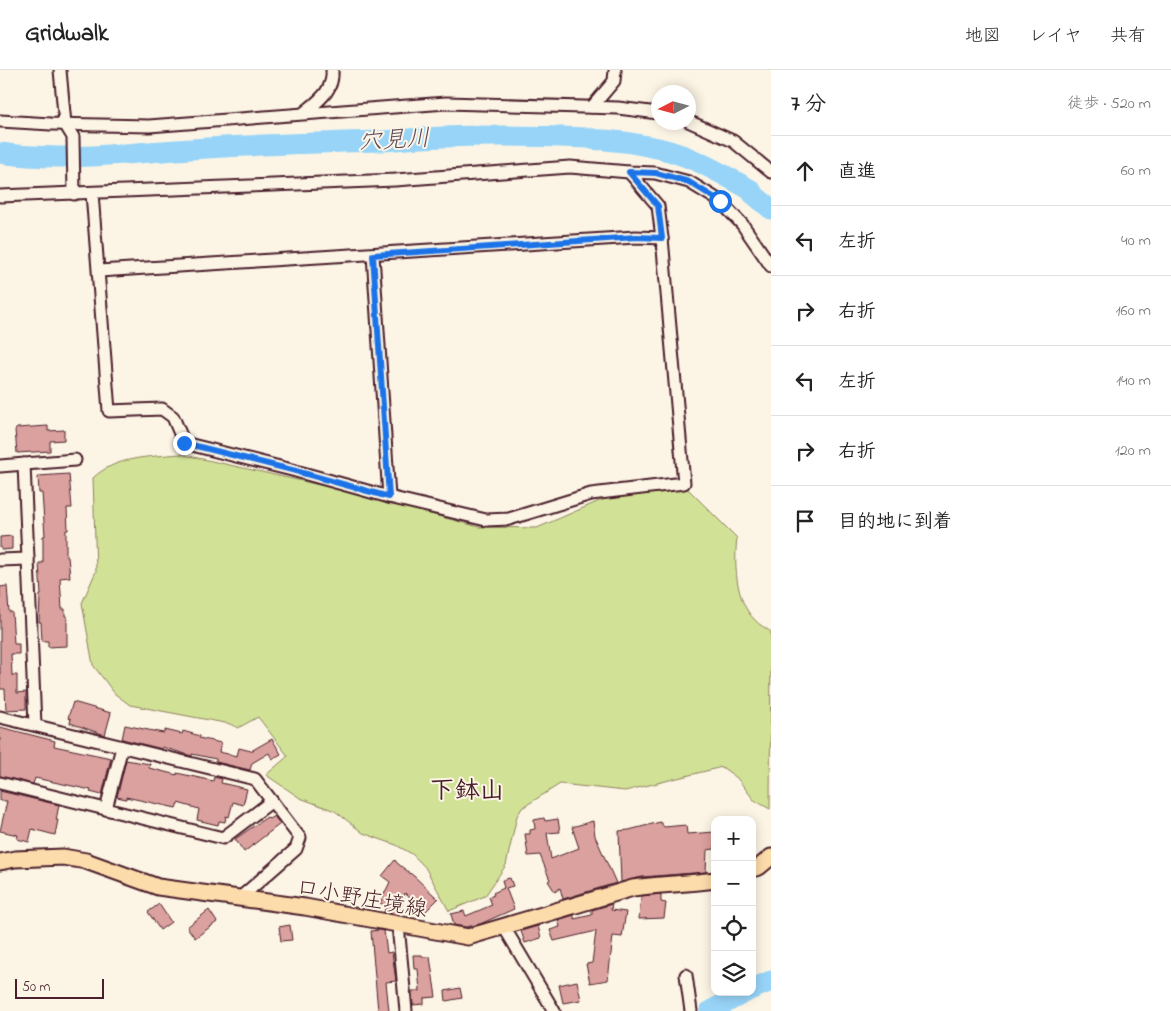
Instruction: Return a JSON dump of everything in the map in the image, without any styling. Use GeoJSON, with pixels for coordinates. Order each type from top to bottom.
{"type":"FeatureCollection","features":[{"type":"Feature","properties":{"kind":"main road"},"geometry":{"type":"LineString","coordinates":[[756,868],[771,857]]}},
{"type":"Feature","properties":{"kind":"main road","name":"口小野庄境線"},"geometry":{"type":"LineString","coordinates":[[0,862],[63,858],[86,861],[158,887],[305,908],[468,937],[633,888],[711,880]]}},
{"type":"Feature","properties":{"kind":"street"},"geometry":{"type":"LineString","coordinates":[[60,70],[64,124],[73,137],[74,194]]}},
{"type":"Feature","properties":{"kind":"street"},"geometry":{"type":"LineString","coordinates":[[304,113],[328,92],[333,75],[332,70]]}},
{"type":"Feature","properties":{"kind":"street"},"geometry":{"type":"LineString","coordinates":[[592,107],[614,81],[616,70]]}},
{"type":"Feature","properties":{"kind":"street"},"geometry":{"type":"LineString","coordinates":[[0,121],[149,126],[446,103],[618,108],[651,112]]}},
{"type":"Feature","properties":{"kind":"street"},"geometry":{"type":"LineString","coordinates":[[696,125],[733,141],[771,172]]}},
{"type":"Feature","properties":{"kind":"street"},"geometry":{"type":"LineString","coordinates":[[0,196],[395,180],[570,167],[656,173],[689,182],[720,201],[742,224],[771,266]]}},
{"type":"Feature","properties":{"kind":"street"},"geometry":{"type":"LineString","coordinates":[[92,193],[109,411],[162,409],[173,417],[184,443],[389,497],[486,520],[509,519],[591,494],[684,483],[658,206],[629,172]]}},
{"type":"Feature","properties":{"kind":"street"},"geometry":{"type":"LineString","coordinates":[[99,271],[636,237],[662,238]]}},
{"type":"Feature","properties":{"kind":"street"},"geometry":{"type":"LineString","coordinates":[[373,255],[389,497]]}},
{"type":"Feature","properties":{"kind":"street"},"geometry":{"type":"LineString","coordinates":[[0,466],[75,460]]}},
{"type":"Feature","properties":{"kind":"street"},"geometry":{"type":"LineString","coordinates":[[24,464],[35,725]]}},
{"type":"Feature","properties":{"kind":"street"},"geometry":{"type":"LineString","coordinates":[[0,560],[28,559]]}},
{"type":"Feature","properties":{"kind":"street"},"geometry":{"type":"LineString","coordinates":[[0,717],[255,779],[300,838],[296,849],[240,898]]}},
{"type":"Feature","properties":{"kind":"street"},"geometry":{"type":"LineString","coordinates":[[106,809],[122,747]]}},
{"type":"Feature","properties":{"kind":"street"},"geometry":{"type":"LineString","coordinates":[[0,783],[223,838],[272,801]]}},
{"type":"Feature","properties":{"kind":"street"},"geometry":{"type":"LineString","coordinates":[[398,925],[406,1011]]}},
{"type":"Feature","properties":{"kind":"street"},"geometry":{"type":"LineString","coordinates":[[504,926],[554,1011]]}},
{"type":"Feature","properties":{"kind":"street"},"geometry":{"type":"LineString","coordinates":[[686,975],[690,1011]]}},
{"type":"Feature","properties":{"kind":"green space"},"geometry":{"type":"Polygon","coordinates":[[[180,454],[338,489],[479,527],[537,528],[604,499],[688,489],[737,538],[737,581],[743,603],[757,622],[771,632],[770,809],[754,800],[737,778],[722,767],[625,791],[560,784],[522,808],[517,816],[506,865],[485,896],[449,911],[425,867],[412,854],[396,845],[363,833],[335,811],[300,798],[266,775],[288,756],[258,717],[238,728],[230,724],[130,705],[115,694],[93,665],[82,603],[96,571],[93,478],[112,465],[145,457],[180,454]]]}},
{"type":"Feature","properties":{"kind":"building"},"geometry":{"type":"Polygon","coordinates":[[[48,426],[48,431],[64,430],[64,440],[50,441],[50,451],[17,453],[15,430],[17,428],[48,426]]]}},
{"type":"Feature","properties":{"kind":"building"},"geometry":{"type":"Polygon","coordinates":[[[69,474],[72,508],[67,508],[66,557],[68,557],[70,577],[60,578],[62,609],[65,609],[65,616],[67,616],[67,646],[48,647],[48,641],[42,641],[41,622],[39,622],[41,595],[39,563],[43,563],[43,536],[45,536],[42,493],[39,493],[38,476],[69,474]]]}},
{"type":"Feature","properties":{"kind":"building"},"geometry":{"type":"Polygon","coordinates":[[[12,536],[12,549],[2,550],[0,548],[0,537],[12,536]]]}},
{"type":"Feature","properties":{"kind":"building"},"geometry":{"type":"Polygon","coordinates":[[[7,586],[9,612],[12,612],[14,644],[19,644],[19,654],[11,654],[12,675],[17,675],[17,693],[26,692],[26,709],[6,710],[5,689],[0,689],[0,587],[7,586]]]}},
{"type":"Feature","properties":{"kind":"building"},"geometry":{"type":"Polygon","coordinates":[[[73,702],[111,713],[105,735],[70,723],[71,719],[68,718],[73,702]]]}},
{"type":"Feature","properties":{"kind":"building"},"geometry":{"type":"Polygon","coordinates":[[[125,725],[164,733],[165,730],[182,734],[183,731],[200,736],[199,738],[221,743],[219,752],[237,756],[239,748],[251,751],[272,739],[281,754],[272,759],[269,753],[252,763],[250,770],[216,762],[216,759],[192,754],[192,756],[162,747],[162,749],[122,739],[125,725]]]}},
{"type":"Feature","properties":{"kind":"building"},"geometry":{"type":"Polygon","coordinates":[[[0,727],[55,741],[54,746],[111,758],[102,795],[90,792],[91,790],[35,778],[33,784],[0,776],[0,727]]]}},
{"type":"Feature","properties":{"kind":"building"},"geometry":{"type":"Polygon","coordinates":[[[126,760],[150,764],[149,768],[177,775],[177,773],[213,781],[214,777],[222,779],[221,783],[247,789],[243,805],[233,802],[229,817],[226,816],[225,822],[219,821],[218,825],[197,820],[199,809],[178,803],[176,808],[126,797],[126,799],[117,797],[126,760]]]}},
{"type":"Feature","properties":{"kind":"building"},"geometry":{"type":"Polygon","coordinates":[[[0,791],[59,805],[55,835],[32,829],[29,842],[17,839],[18,835],[0,831],[7,801],[0,801],[0,791]]]}},
{"type":"Feature","properties":{"kind":"building"},"geometry":{"type":"Polygon","coordinates":[[[274,816],[280,824],[244,852],[235,839],[267,817],[269,819],[274,816]]]}},
{"type":"Feature","properties":{"kind":"building"},"geometry":{"type":"Polygon","coordinates":[[[544,818],[545,821],[558,819],[560,832],[547,833],[551,859],[579,848],[572,827],[593,821],[595,836],[616,883],[563,899],[560,888],[555,892],[548,881],[550,880],[540,855],[528,856],[525,834],[530,834],[530,830],[535,829],[534,820],[544,818]]]}},
{"type":"Feature","properties":{"kind":"building"},"geometry":{"type":"Polygon","coordinates":[[[660,822],[664,827],[686,825],[687,834],[711,832],[711,850],[707,850],[706,872],[642,877],[621,882],[619,831],[660,822]]]}},
{"type":"Feature","properties":{"kind":"building"},"geometry":{"type":"Polygon","coordinates":[[[395,860],[438,899],[424,913],[405,893],[399,915],[384,912],[386,906],[380,903],[390,882],[382,876],[395,860]]]}},
{"type":"Feature","properties":{"kind":"building"},"geometry":{"type":"Polygon","coordinates":[[[510,878],[513,886],[506,888],[514,909],[480,924],[466,927],[454,925],[451,914],[464,911],[466,916],[492,905],[489,897],[504,888],[502,880],[510,878]]]}},
{"type":"Feature","properties":{"kind":"building"},"geometry":{"type":"Polygon","coordinates":[[[661,894],[661,902],[666,903],[664,918],[639,919],[641,896],[661,894]]]}},
{"type":"Feature","properties":{"kind":"building"},"geometry":{"type":"Polygon","coordinates":[[[159,904],[171,922],[160,930],[148,912],[159,904]]]}},
{"type":"Feature","properties":{"kind":"building"},"geometry":{"type":"Polygon","coordinates":[[[612,904],[611,910],[626,912],[622,937],[613,936],[608,980],[590,983],[586,964],[592,963],[596,931],[554,941],[550,930],[560,927],[558,920],[574,915],[574,919],[592,915],[592,910],[612,904]]]}},
{"type":"Feature","properties":{"kind":"building"},"geometry":{"type":"Polygon","coordinates":[[[209,910],[217,922],[195,938],[187,927],[209,910]]]}},
{"type":"Feature","properties":{"kind":"building"},"geometry":{"type":"Polygon","coordinates":[[[290,925],[292,940],[281,941],[279,927],[290,925]]]}},
{"type":"Feature","properties":{"kind":"building"},"geometry":{"type":"Polygon","coordinates":[[[538,926],[541,938],[525,943],[521,931],[538,926]]]}},
{"type":"Feature","properties":{"kind":"building"},"geometry":{"type":"Polygon","coordinates":[[[371,931],[384,931],[387,953],[392,952],[396,981],[386,982],[389,1011],[378,1011],[371,931]]]}},
{"type":"Feature","properties":{"kind":"building"},"geometry":{"type":"Polygon","coordinates":[[[413,955],[430,957],[436,997],[424,998],[424,1004],[413,1005],[412,991],[420,991],[418,969],[414,969],[413,955]]]}},
{"type":"Feature","properties":{"kind":"building"},"geometry":{"type":"Polygon","coordinates":[[[577,981],[581,1000],[563,1003],[559,985],[577,981]]]}},
{"type":"Feature","properties":{"kind":"building"},"geometry":{"type":"Polygon","coordinates":[[[460,988],[462,998],[446,1001],[445,991],[460,988]]]}},
{"type":"Feature","properties":{"kind":"waterway","name":"穴見川"},"geometry":{"type":"LineString","coordinates":[[0,153],[41,157],[82,156],[218,147],[461,136],[590,138],[642,145],[688,158],[713,169],[751,190],[753,194],[771,209]]}},
{"type":"Feature","properties":{"kind":"waterway","name":"穴見川"},"geometry":{"type":"LineString","coordinates":[[756,987],[771,981]]}},
{"type":"Feature","properties":{"kind":"waterway"},"geometry":{"type":"LineString","coordinates":[[710,1011],[738,996]]}},
{"type":"Feature","properties":{"kind":"district","name":"下鉢山"},"geometry":{"type":"Point","coordinates":[467,789]}},
{"type":"Feature","properties":{"kind":"route"},"geometry":{"type":"LineString","coordinates":[[184,443],[389,497],[373,255],[636,237],[662,238],[658,206],[629,172],[656,173],[689,182],[720,201]]}}]}
